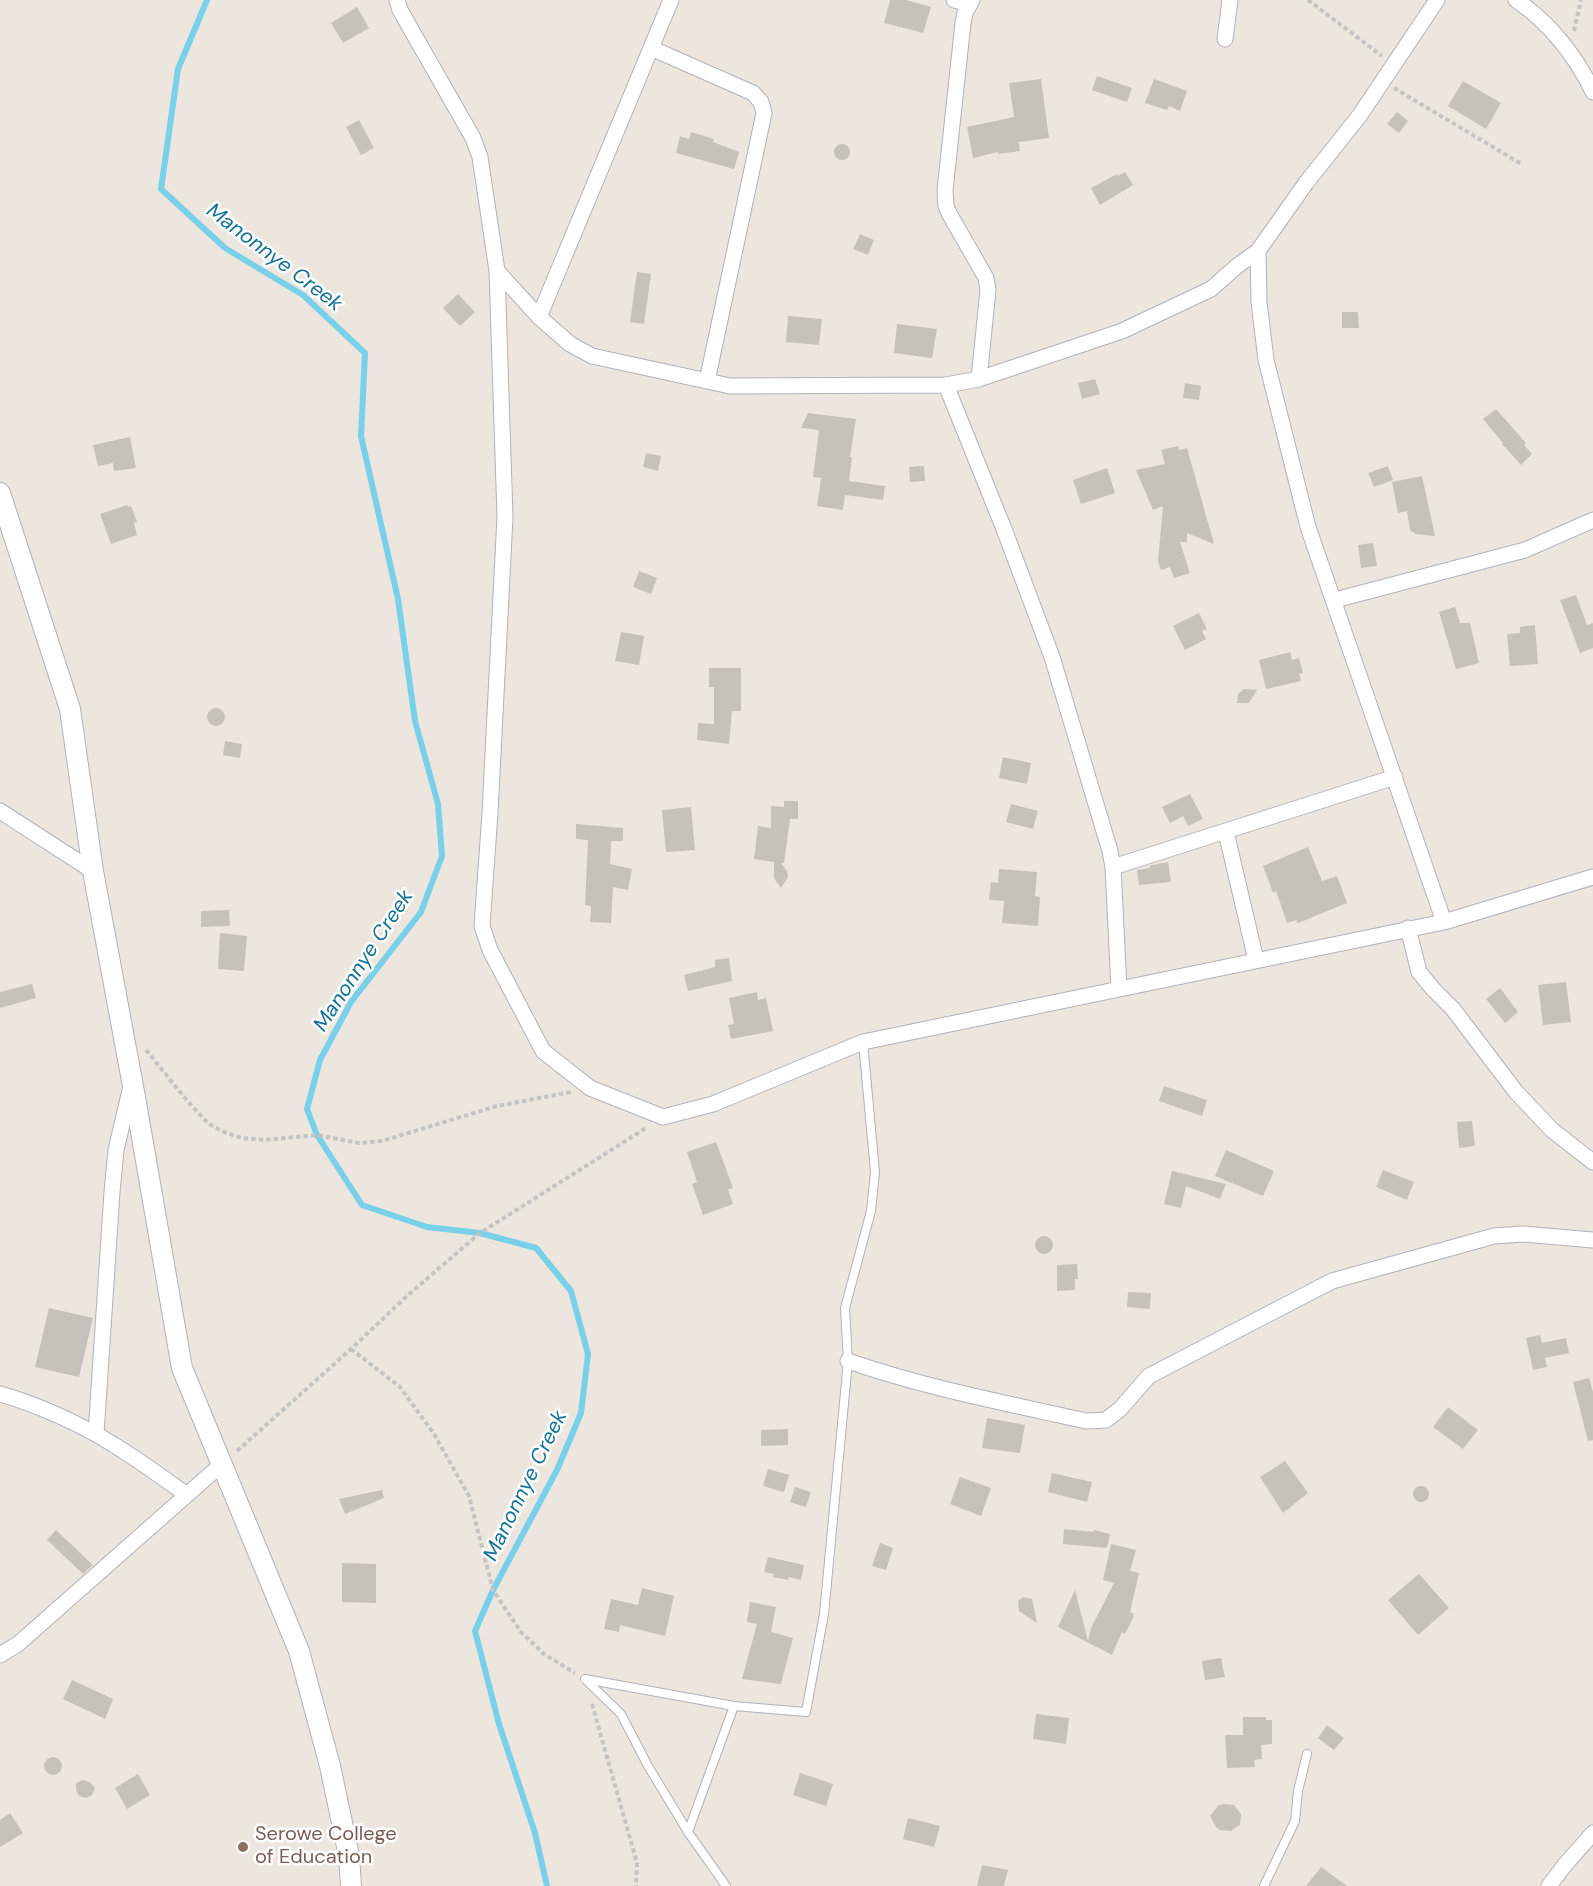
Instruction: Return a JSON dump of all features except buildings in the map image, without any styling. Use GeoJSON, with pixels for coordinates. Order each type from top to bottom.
{"type":"FeatureCollection","features":[{"type":"Feature","properties":{"kind":"street"},"geometry":{"type":"LineString","coordinates":[[397,0],[400,10],[460,116],[480,157],[497,271],[505,517],[482,926],[490,950],[543,1051],[590,1088],[663,1117],[713,1104],[863,1042],[1444,922],[1593,877]]}},
{"type":"Feature","properties":{"kind":"street"},"geometry":{"type":"LineString","coordinates":[[539,317],[671,0]]}},
{"type":"Feature","properties":{"kind":"street"},"geometry":{"type":"LineString","coordinates":[[954,0],[971,2],[963,23],[945,190],[946,206],[986,278],[988,290],[979,379]]}},
{"type":"Feature","properties":{"kind":"street"},"geometry":{"type":"LineString","coordinates":[[1225,39],[1230,0]]}},
{"type":"Feature","properties":{"kind":"street"},"geometry":{"type":"LineString","coordinates":[[497,271],[539,317],[570,345],[592,356],[730,386],[946,385],[979,379],[1122,331],[1179,305],[1211,289],[1258,251],[1306,183],[1360,115],[1437,0]]}},
{"type":"Feature","properties":{"kind":"street"},"geometry":{"type":"LineString","coordinates":[[1516,0],[1534,13],[1570,52],[1593,92]]}},
{"type":"Feature","properties":{"kind":"street"},"geometry":{"type":"LineString","coordinates":[[651,48],[753,93],[761,102],[764,113],[707,381]]}},
{"type":"Feature","properties":{"kind":"street"},"geometry":{"type":"LineString","coordinates":[[1258,251],[1259,302],[1270,378],[1308,527],[1444,922]]}},
{"type":"Feature","properties":{"kind":"street"},"geometry":{"type":"LineString","coordinates":[[946,385],[1052,657],[1113,867],[1119,989]]}},
{"type":"Feature","properties":{"kind":"street"},"geometry":{"type":"LineString","coordinates":[[0,494],[70,709],[93,871],[182,1368],[299,1650],[330,1766],[349,1856],[351,1886]]}},
{"type":"Feature","properties":{"kind":"street"},"geometry":{"type":"LineString","coordinates":[[1335,600],[1525,550],[1593,520]]}},
{"type":"Feature","properties":{"kind":"street"},"geometry":{"type":"LineString","coordinates":[[1113,867],[1395,777]]}},
{"type":"Feature","properties":{"kind":"street"},"geometry":{"type":"LineString","coordinates":[[0,811],[93,871]]}},
{"type":"Feature","properties":{"kind":"street"},"geometry":{"type":"LineString","coordinates":[[1226,832],[1256,960]]}},
{"type":"Feature","properties":{"kind":"street"},"geometry":{"type":"LineString","coordinates":[[1408,928],[1419,972],[1432,989],[1453,1009],[1516,1092],[1552,1130],[1593,1162]]}},
{"type":"Feature","properties":{"kind":"street"},"geometry":{"type":"LineString","coordinates":[[96,1434],[116,1150],[132,1080]]}},
{"type":"Feature","properties":{"kind":"street"},"geometry":{"type":"LineString","coordinates":[[848,1361],[890,1376],[936,1388],[1086,1421],[1106,1420],[1120,1409],[1149,1376],[1332,1281],[1494,1236],[1523,1234],[1593,1240]]}},
{"type":"Feature","properties":{"kind":"street"},"geometry":{"type":"LineString","coordinates":[[0,1394],[96,1434],[187,1495]]}},
{"type":"Feature","properties":{"kind":"street"},"geometry":{"type":"LineString","coordinates":[[0,1655],[18,1644],[223,1463]]}},
{"type":"Feature","properties":{"kind":"street"},"geometry":{"type":"LineString","coordinates":[[1549,1886],[1593,1833]]}},
{"type":"Feature","properties":{"kind":"lane"},"geometry":{"type":"LineString","coordinates":[[585,1679],[734,1706],[806,1712],[824,1614],[848,1361],[845,1308],[872,1211],[875,1172],[863,1042]]}},
{"type":"Feature","properties":{"kind":"lane"},"geometry":{"type":"LineString","coordinates":[[585,1679],[621,1714],[688,1832],[726,1886]]}},
{"type":"Feature","properties":{"kind":"lane"},"geometry":{"type":"LineString","coordinates":[[688,1832],[734,1706]]}},
{"type":"Feature","properties":{"kind":"lane"},"geometry":{"type":"LineString","coordinates":[[1264,1886],[1294,1821],[1307,1754]]}},
{"type":"Feature","properties":{"kind":"path"},"geometry":{"type":"LineString","coordinates":[[1308,0],[1395,65]]}},
{"type":"Feature","properties":{"kind":"path"},"geometry":{"type":"LineString","coordinates":[[1570,52],[1581,0]]}},
{"type":"Feature","properties":{"kind":"path"},"geometry":{"type":"LineString","coordinates":[[1383,82],[1522,165]]}},
{"type":"Feature","properties":{"kind":"path"},"geometry":{"type":"LineString","coordinates":[[141,1044],[209,1124],[242,1138],[264,1140],[317,1135],[359,1143],[382,1141],[497,1106],[590,1088]]}},
{"type":"Feature","properties":{"kind":"path"},"geometry":{"type":"LineString","coordinates":[[223,1463],[408,1295],[480,1233],[663,1117]]}},
{"type":"Feature","properties":{"kind":"path"},"geometry":{"type":"LineString","coordinates":[[351,1349],[400,1387],[434,1434],[469,1496],[493,1590],[520,1632],[544,1654],[585,1679],[637,1863],[636,1886]]}},
{"type":"Feature","properties":{"kind":"waterway","name":"Manonnye Creek"},"geometry":{"type":"LineString","coordinates":[[207,0],[178,69],[161,189],[225,248],[303,295],[365,353],[361,436],[398,599],[415,721],[438,804],[442,856],[421,912],[351,1002],[320,1060],[307,1109],[317,1135],[362,1205],[427,1227],[480,1233],[536,1248],[571,1291],[588,1354],[581,1413],[557,1470],[493,1590],[475,1631],[499,1724],[535,1833],[547,1886]]}},
{"type":"Feature","properties":{"kind":"place","name":"Serowe College of Education"},"geometry":{"type":"Point","coordinates":[243,1847]}}]}
